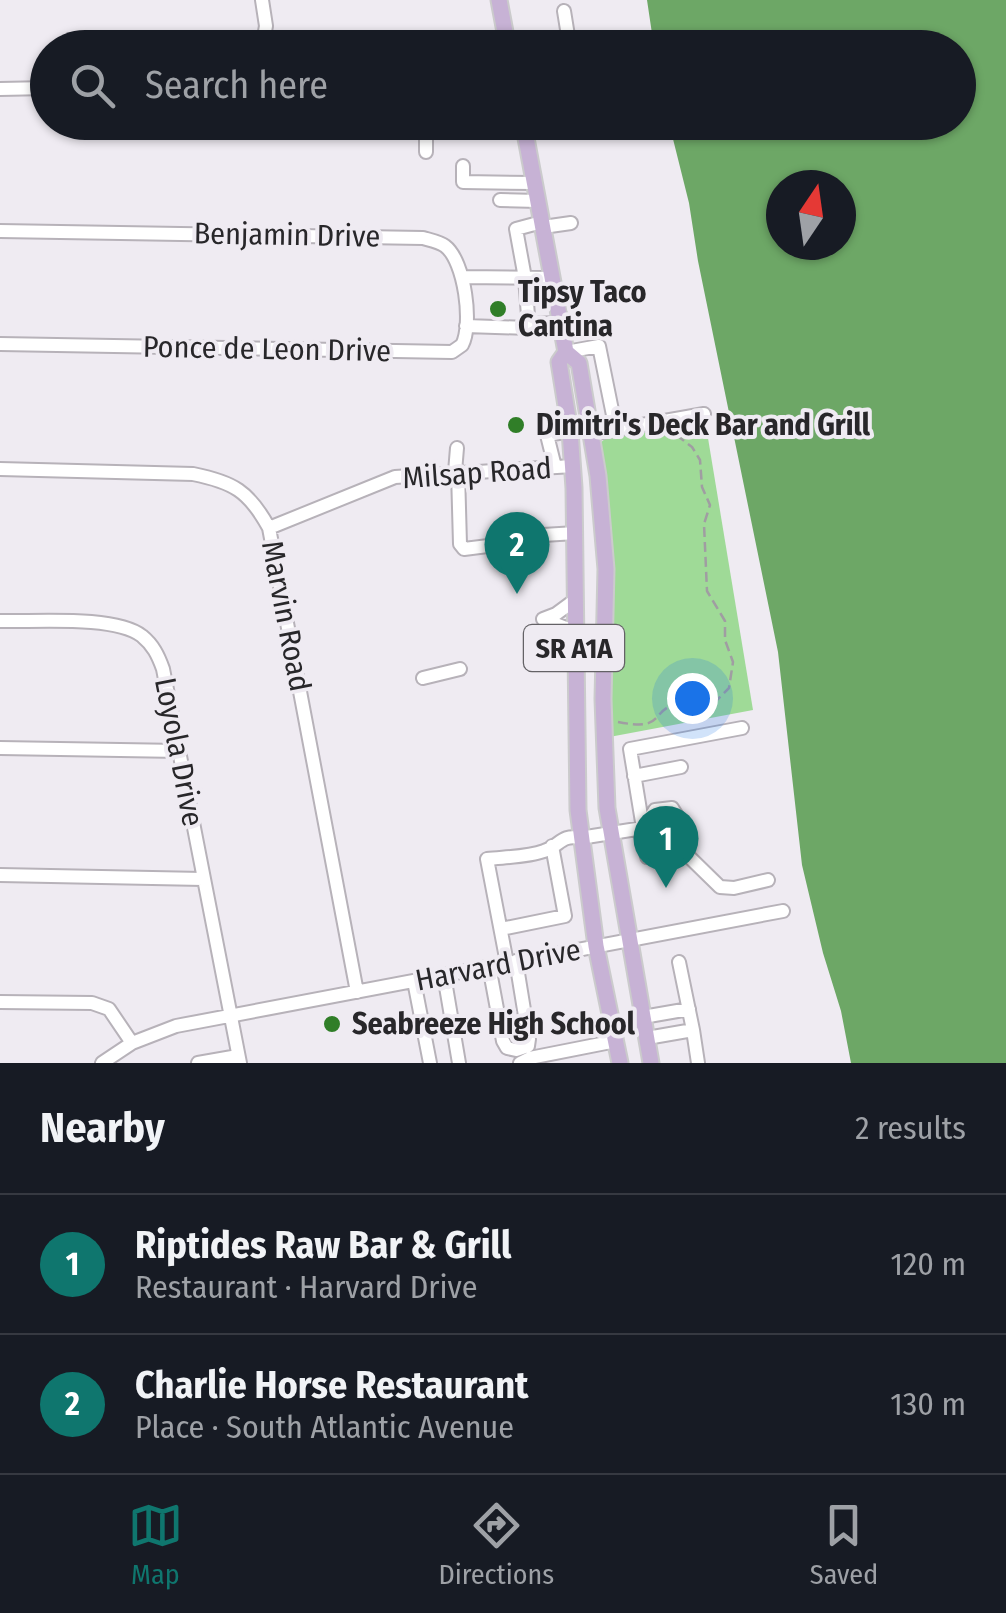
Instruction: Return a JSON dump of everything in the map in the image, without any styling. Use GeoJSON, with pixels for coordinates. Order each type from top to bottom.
{"type":"FeatureCollection","features":[{"type":"Feature","properties":{"kind":"main road"},"geometry":{"type":"LineString","coordinates":[[499,0],[505,30]]}},
{"type":"Feature","properties":{"kind":"main road","name":"SR A1A"},"geometry":{"type":"LineString","coordinates":[[526,140],[561,323],[563,357],[558,398],[570,431],[574,466],[580,838],[596,946],[620,1063]]}},
{"type":"Feature","properties":{"kind":"main road","name":"SR A1A"},"geometry":{"type":"LineString","coordinates":[[563,357],[578,362],[591,434],[606,570],[604,750],[611,834],[652,1063]]}},
{"type":"Feature","properties":{"kind":"street"},"geometry":{"type":"LineString","coordinates":[[262,0],[265,30]]}},
{"type":"Feature","properties":{"kind":"street"},"geometry":{"type":"LineString","coordinates":[[564,11],[567,30]]}},
{"type":"Feature","properties":{"kind":"street"},"geometry":{"type":"LineString","coordinates":[[0,89],[30,88]]}},
{"type":"Feature","properties":{"kind":"street"},"geometry":{"type":"LineString","coordinates":[[426,140],[426,152]]}},
{"type":"Feature","properties":{"kind":"street"},"geometry":{"type":"LineString","coordinates":[[463,166],[462,182],[534,183]]}},
{"type":"Feature","properties":{"kind":"street"},"geometry":{"type":"LineString","coordinates":[[500,200],[538,201]]}},
{"type":"Feature","properties":{"kind":"street"},"geometry":{"type":"LineString","coordinates":[[553,278],[525,278],[462,277],[466,326],[529,328],[525,278],[516,230],[572,223]]}},
{"type":"Feature","properties":{"kind":"street","name":"Benjamin Drive"},"geometry":{"type":"LineString","coordinates":[[0,230],[423,238],[444,244],[457,259],[462,277]]}},
{"type":"Feature","properties":{"kind":"street"},"geometry":{"type":"LineString","coordinates":[[528,324],[561,323]]}},
{"type":"Feature","properties":{"kind":"street","name":"Ponce de Leon Drive"},"geometry":{"type":"LineString","coordinates":[[0,344],[452,352],[462,346],[466,326]]}},
{"type":"Feature","properties":{"kind":"street"},"geometry":{"type":"LineString","coordinates":[[563,357],[599,346],[616,430]]}},
{"type":"Feature","properties":{"kind":"street","name":"Milsap Road"},"geometry":{"type":"LineString","coordinates":[[591,434],[704,414]]}},
{"type":"Feature","properties":{"kind":"street"},"geometry":{"type":"LineString","coordinates":[[554,467],[547,436],[570,431]]}},
{"type":"Feature","properties":{"kind":"street"},"geometry":{"type":"LineString","coordinates":[[456,448],[460,544],[464,549],[576,533]]}},
{"type":"Feature","properties":{"kind":"street","name":"Milsap Road"},"geometry":{"type":"LineString","coordinates":[[270,528],[395,477],[574,466]]}},
{"type":"Feature","properties":{"kind":"street","name":"Marvin Road"},"geometry":{"type":"LineString","coordinates":[[0,469],[193,474],[218,479],[239,489],[256,504],[270,528],[357,992]]}},
{"type":"Feature","properties":{"kind":"street"},"geometry":{"type":"LineString","coordinates":[[574,630],[543,619],[575,600]]}},
{"type":"Feature","properties":{"kind":"street","name":"Loyola Drive"},"geometry":{"type":"LineString","coordinates":[[0,622],[116,625],[139,634],[157,651],[239,1059]]}},
{"type":"Feature","properties":{"kind":"street"},"geometry":{"type":"LineString","coordinates":[[423,678],[460,669]]}},
{"type":"Feature","properties":{"kind":"street"},"geometry":{"type":"LineString","coordinates":[[604,750],[630,749],[742,728]]}},
{"type":"Feature","properties":{"kind":"street"},"geometry":{"type":"LineString","coordinates":[[0,748],[180,751]]}},
{"type":"Feature","properties":{"kind":"street"},"geometry":{"type":"LineString","coordinates":[[630,749],[647,857]]}},
{"type":"Feature","properties":{"kind":"street"},"geometry":{"type":"LineString","coordinates":[[634,776],[681,767]]}},
{"type":"Feature","properties":{"kind":"street"},"geometry":{"type":"LineString","coordinates":[[643,828],[656,810],[664,806],[676,810],[676,828],[665,838]]}},
{"type":"Feature","properties":{"kind":"street"},"geometry":{"type":"LineString","coordinates":[[526,1022],[487,859],[544,852],[570,836],[580,838],[643,828],[665,838],[720,887],[734,888],[768,880]]}},
{"type":"Feature","properties":{"kind":"street"},"geometry":{"type":"LineString","coordinates":[[501,928],[565,916],[552,846]]}},
{"type":"Feature","properties":{"kind":"street"},"geometry":{"type":"LineString","coordinates":[[0,876],[203,879]]}},
{"type":"Feature","properties":{"kind":"street","name":"Harvard Drive"},"geometry":{"type":"LineString","coordinates":[[106,1062],[132,1043],[176,1026],[784,911]]}},
{"type":"Feature","properties":{"kind":"street"},"geometry":{"type":"LineString","coordinates":[[679,962],[698,1063]]}},
{"type":"Feature","properties":{"kind":"street"},"geometry":{"type":"LineString","coordinates":[[489,966],[503,1041],[514,1060]]}},
{"type":"Feature","properties":{"kind":"street"},"geometry":{"type":"LineString","coordinates":[[444,975],[459,1063]]}},
{"type":"Feature","properties":{"kind":"street"},"geometry":{"type":"LineString","coordinates":[[414,982],[430,1063]]}},
{"type":"Feature","properties":{"kind":"street"},"geometry":{"type":"LineString","coordinates":[[0,1002],[92,1004],[109,1009],[132,1043]]}},
{"type":"Feature","properties":{"kind":"street"},"geometry":{"type":"LineString","coordinates":[[643,1018],[689,1009]]}},
{"type":"Feature","properties":{"kind":"street"},"geometry":{"type":"LineString","coordinates":[[647,1038],[693,1030]]}},
{"type":"Feature","properties":{"kind":"street"},"geometry":{"type":"LineString","coordinates":[[514,1060],[529,1040]]}},
{"type":"Feature","properties":{"kind":"street"},"geometry":{"type":"LineString","coordinates":[[514,1060],[616,1041]]}},
{"type":"Feature","properties":{"kind":"street"},"geometry":{"type":"LineString","coordinates":[[198,1063],[239,1059]]}},
{"type":"Feature","properties":{"kind":"path"},"geometry":{"type":"LineString","coordinates":[[616,721],[653,723],[674,704],[683,702],[709,708],[722,697],[733,677],[734,662],[725,640],[725,621],[707,592],[704,524],[710,505],[702,487],[700,460],[684,439],[675,434],[662,435]]}},
{"type":"Feature","properties":{"kind":"shaded area"},"geometry":{"type":"Polygon","coordinates":[[[647,0],[1006,0],[1006,1063],[851,1063],[802,865],[778,652],[673,140],[976,140],[976,30],[651,30],[647,0]]]}},
{"type":"Feature","properties":{"kind":"shaded area"},"geometry":{"type":"Polygon","coordinates":[[[704,414],[753,710],[604,738],[600,443],[616,430],[704,414]]]}},
{"type":"Feature","properties":{"kind":"place","name":"Tipsy Taco Cantina"},"geometry":{"type":"Point","coordinates":[498,309]}},
{"type":"Feature","properties":{"kind":"place","name":"Dimitri's Deck Bar and Grill"},"geometry":{"type":"Point","coordinates":[516,425]}},
{"type":"Feature","properties":{"kind":"place","name":"Charlie Horse Restaurant"},"geometry":{"type":"Point","coordinates":[517,594]}},
{"type":"Feature","properties":{"kind":"place","name":"Riptides Raw Bar & Grill"},"geometry":{"type":"Point","coordinates":[666,888]}},
{"type":"Feature","properties":{"kind":"place","name":"Seabreeze High School"},"geometry":{"type":"Point","coordinates":[332,1024]}}]}
